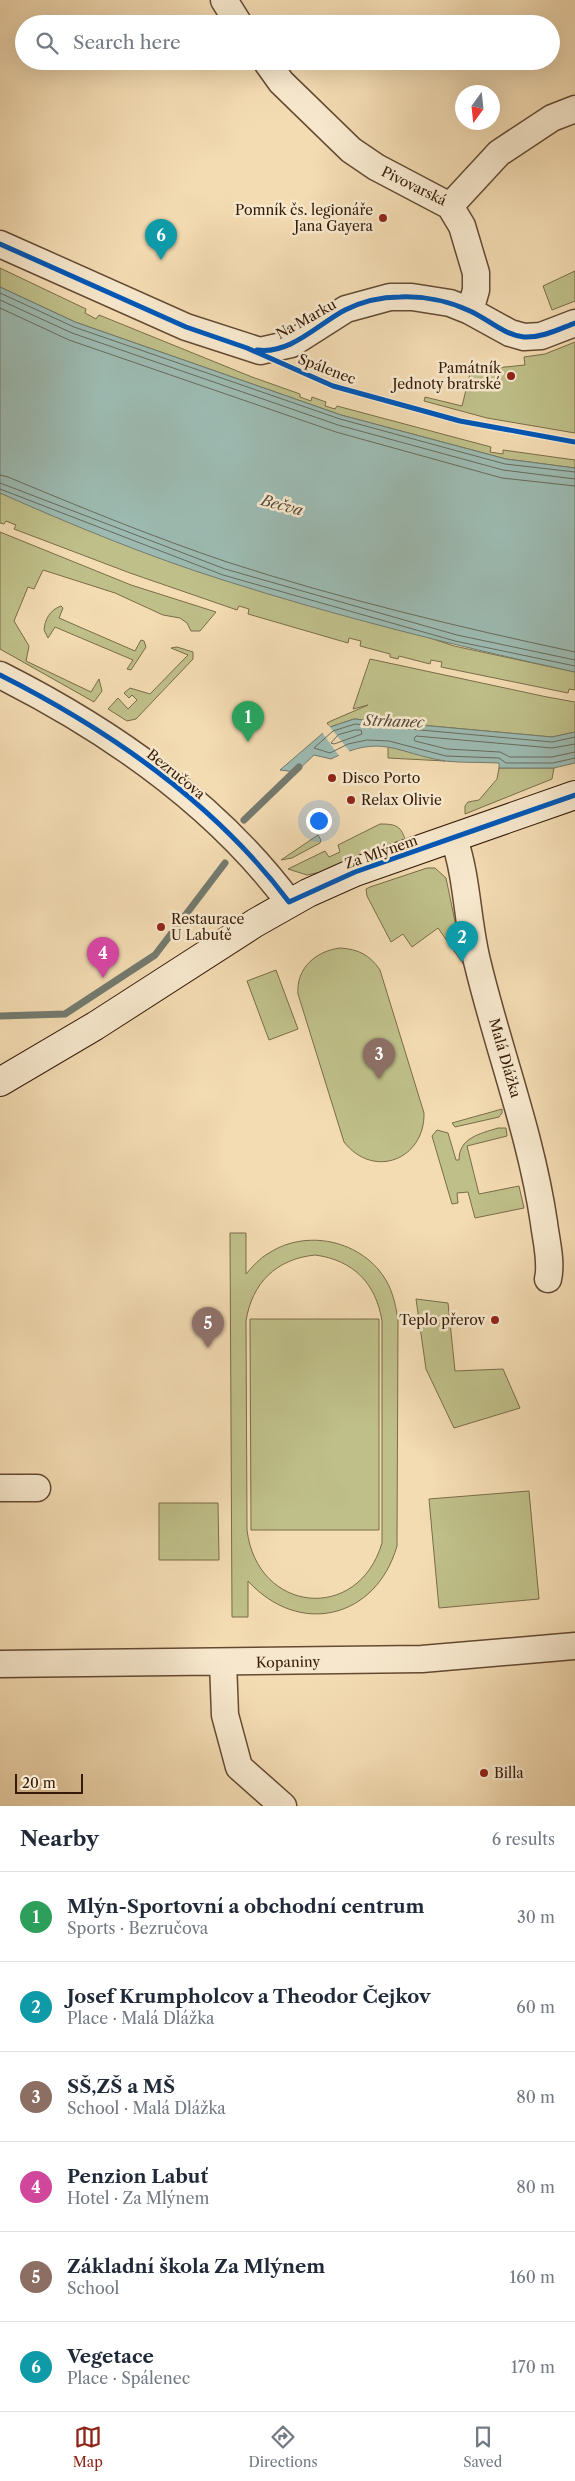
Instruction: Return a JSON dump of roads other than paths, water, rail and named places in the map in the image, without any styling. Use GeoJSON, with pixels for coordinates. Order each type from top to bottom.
{"type":"FeatureCollection","features":[{"type":"Feature","properties":{"kind":"street"},"geometry":{"type":"LineString","coordinates":[[224,0],[234,15]]}},
{"type":"Feature","properties":{"kind":"street","name":"Pivovarská"},"geometry":{"type":"LineString","coordinates":[[272,70],[281,82],[351,150],[376,167],[450,206],[500,153],[552,118],[575,109]]}},
{"type":"Feature","properties":{"kind":"street"},"geometry":{"type":"LineString","coordinates":[[450,206],[462,226],[476,273],[476,290],[470,311]]}},
{"type":"Feature","properties":{"kind":"street","name":"Na Marku"},"geometry":{"type":"LineString","coordinates":[[0,244],[186,327],[260,351],[291,344],[346,309],[390,297],[412,297],[441,301],[470,311],[510,333],[524,337],[541,336],[575,322]]}},
{"type":"Feature","properties":{"kind":"street","name":"Bezručova"},"geometry":{"type":"LineString","coordinates":[[0,675],[89,724],[165,778],[243,847],[289,902]]}},
{"type":"Feature","properties":{"kind":"street","name":"Za Mlýnem"},"geometry":{"type":"LineString","coordinates":[[0,1082],[96,1026],[289,902],[339,878],[575,795]]}},
{"type":"Feature","properties":{"kind":"street","name":"Malá Dlážka"},"geometry":{"type":"LineString","coordinates":[[454,839],[461,860],[470,932],[478,967],[532,1157],[550,1272],[548,1279]]}},
{"type":"Feature","properties":{"kind":"street"},"geometry":{"type":"LineString","coordinates":[[0,1488],[37,1488]]}},
{"type":"Feature","properties":{"kind":"street","name":"Kopaniny"},"geometry":{"type":"LineString","coordinates":[[0,1664],[422,1659],[575,1646]]}},
{"type":"Feature","properties":{"kind":"street"},"geometry":{"type":"LineString","coordinates":[[223,1662],[225,1714],[239,1767],[283,1806]]}},
{"type":"Feature","properties":{"kind":"water","name":"Bečva"},"geometry":{"type":"Polygon","coordinates":[[[0,287],[75,322],[341,415],[506,459],[575,468],[575,672],[398,630],[223,580],[110,540],[0,493],[0,287]]]}},
{"type":"Feature","properties":{"kind":"water"},"geometry":{"type":"Polygon","coordinates":[[[354,719],[552,737],[575,732],[575,763],[554,768],[499,768],[499,763],[445,761],[389,747],[377,746],[363,747],[331,759],[314,755],[296,772],[280,770],[330,727],[354,719]]]}},
{"type":"Feature","properties":{"kind":"waterway","name":"Strhanec"},"geometry":{"type":"LineString","coordinates":[[244,820],[299,767]]}},
{"type":"Feature","properties":{"kind":"waterway","name":"Strhanec"},"geometry":{"type":"LineString","coordinates":[[0,1016],[65,1014],[155,955],[225,863]]}},
{"type":"Feature","properties":{"kind":"place","name":"Pomník čs. legionáře Jana Gayera"},"geometry":{"type":"Point","coordinates":[383,218]}},
{"type":"Feature","properties":{"kind":"place","name":"Vegetace"},"geometry":{"type":"Point","coordinates":[161,260]}},
{"type":"Feature","properties":{"kind":"place","name":"Památník Jednoty bratrské"},"geometry":{"type":"Point","coordinates":[511,376]}},
{"type":"Feature","properties":{"kind":"place","name":"Mlýn-Sportovní a obchodní centrum"},"geometry":{"type":"Point","coordinates":[248,742]}},
{"type":"Feature","properties":{"kind":"place","name":"Disco Porto"},"geometry":{"type":"Point","coordinates":[332,778]}},
{"type":"Feature","properties":{"kind":"place","name":"Relax Olivie"},"geometry":{"type":"Point","coordinates":[351,800]}},
{"type":"Feature","properties":{"kind":"place","name":"Restaurace U Labutě"},"geometry":{"type":"Point","coordinates":[161,927]}},
{"type":"Feature","properties":{"kind":"place","name":"Josef Krumpholcov a Theodor Čejkov"},"geometry":{"type":"Point","coordinates":[462,962]}},
{"type":"Feature","properties":{"kind":"place","name":"Penzion Labuť"},"geometry":{"type":"Point","coordinates":[103,978]}},
{"type":"Feature","properties":{"kind":"place","name":"SŠ,ZŠ a MŠ"},"geometry":{"type":"Point","coordinates":[379,1079]}},
{"type":"Feature","properties":{"kind":"place","name":"Teplo přerov"},"geometry":{"type":"Point","coordinates":[495,1320]}},
{"type":"Feature","properties":{"kind":"place","name":"Základní škola Za Mlýnem"},"geometry":{"type":"Point","coordinates":[208,1348]}},
{"type":"Feature","properties":{"kind":"place","name":"Billa"},"geometry":{"type":"Point","coordinates":[484,1773]}}]}
